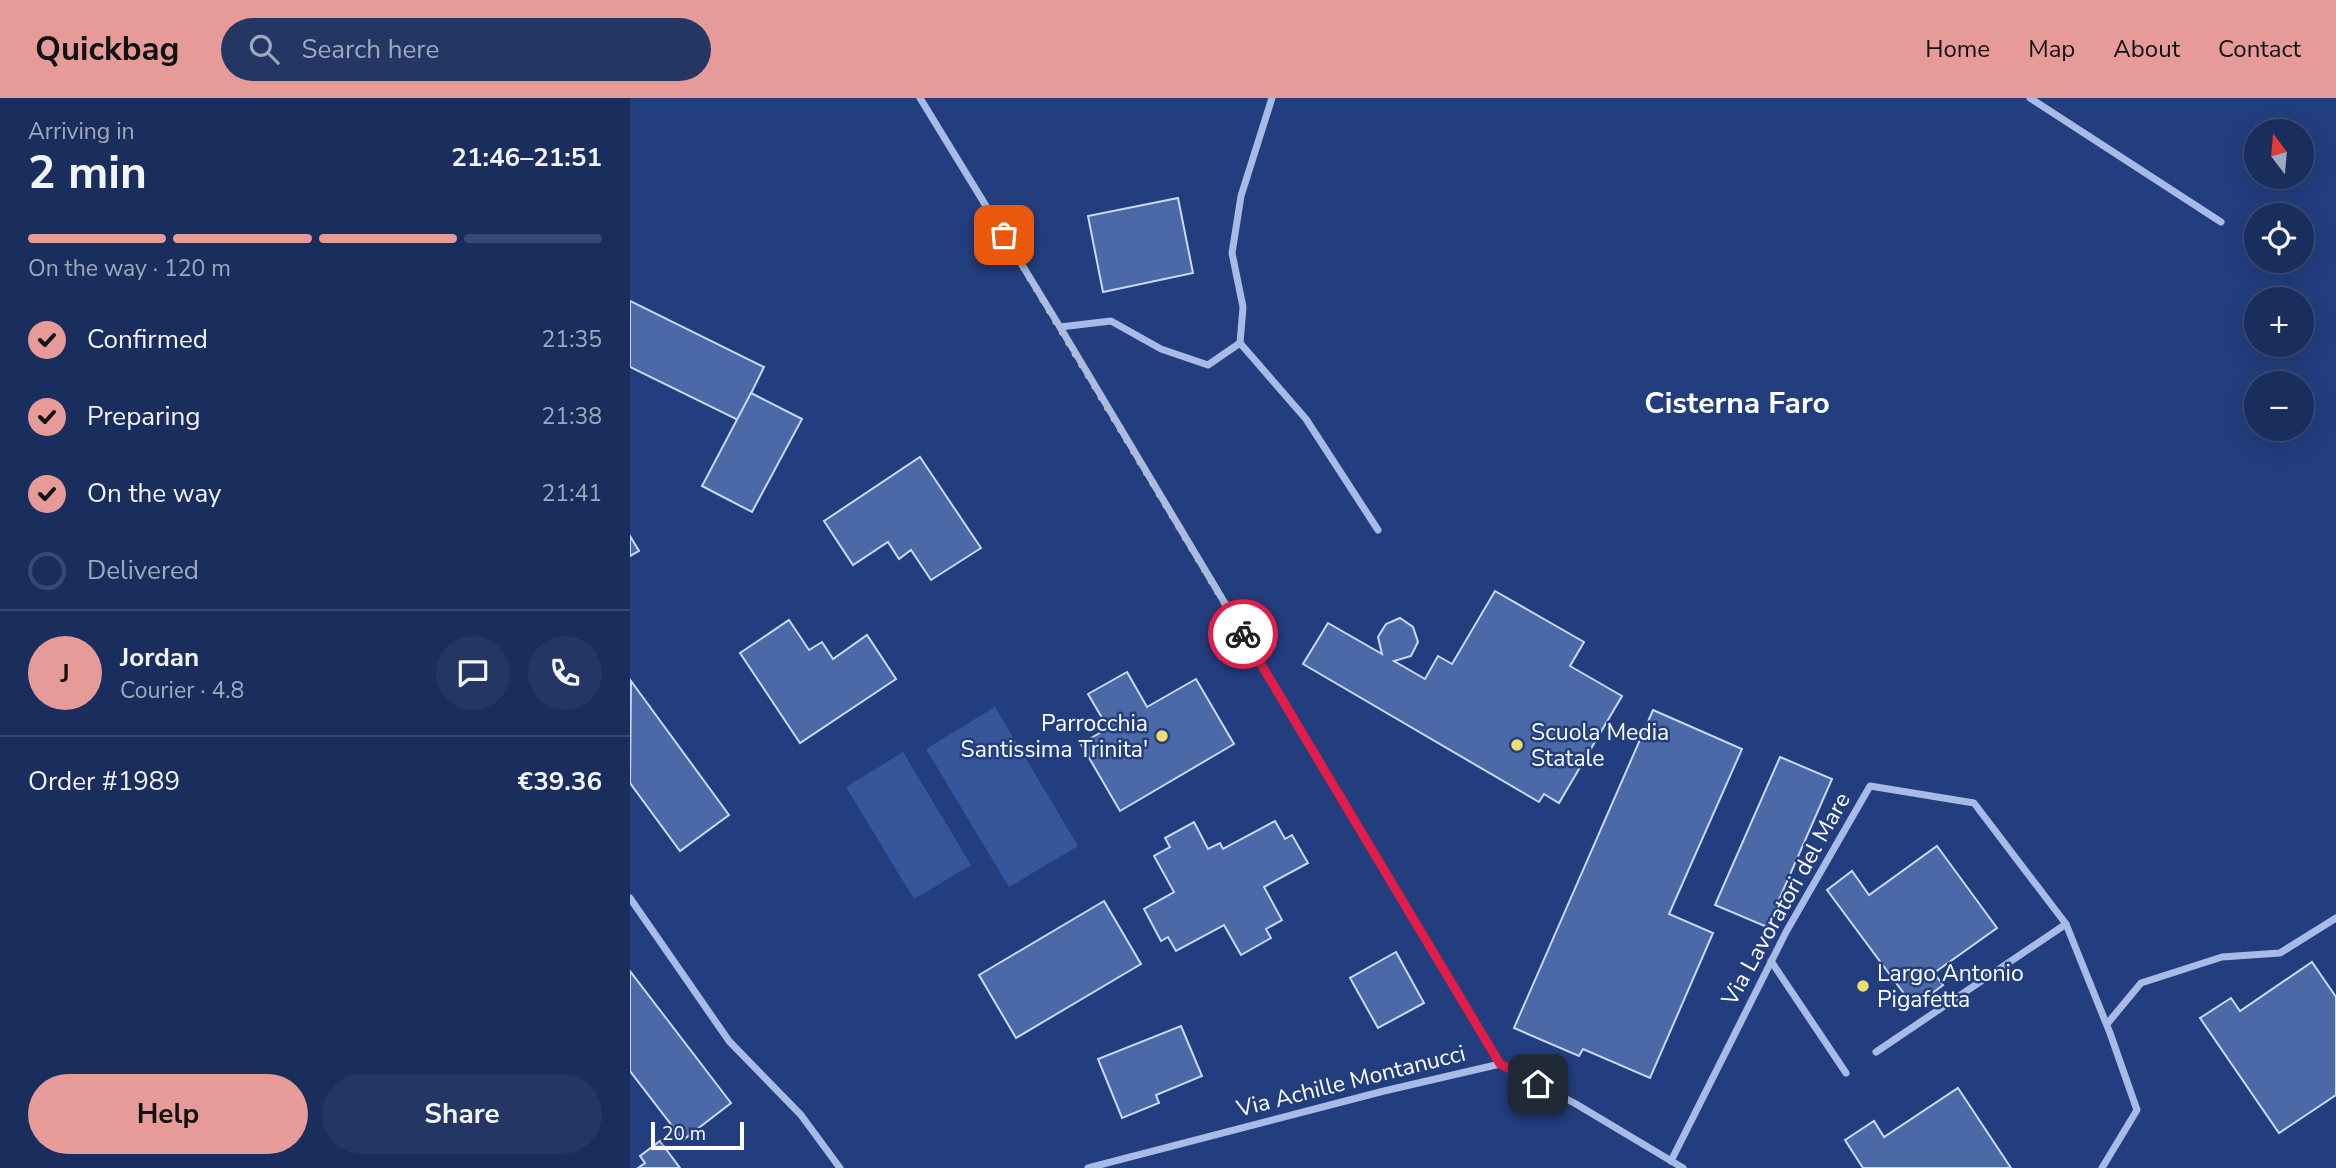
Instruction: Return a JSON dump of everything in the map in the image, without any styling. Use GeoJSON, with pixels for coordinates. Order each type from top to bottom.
{"type":"FeatureCollection","features":[{"type":"Feature","properties":{"kind":"street"},"geometry":{"type":"LineString","coordinates":[[920,98],[1060,327],[1500,1064]]}},
{"type":"Feature","properties":{"kind":"street"},"geometry":{"type":"LineString","coordinates":[[1272,98],[1241,196],[1232,253],[1243,307],[1240,343],[1306,419],[1378,530]]}},
{"type":"Feature","properties":{"kind":"street"},"geometry":{"type":"LineString","coordinates":[[2029,98],[2221,222]]}},
{"type":"Feature","properties":{"kind":"street"},"geometry":{"type":"LineString","coordinates":[[1060,327],[1111,321],[1161,349],[1208,365],[1240,343]]}},
{"type":"Feature","properties":{"kind":"street","name":"Via Lavoratori del Mare"},"geometry":{"type":"LineString","coordinates":[[1671,1161],[1771,961],[1870,786],[1974,803],[2066,923],[2107,1024],[2137,1110],[2102,1168]]}},
{"type":"Feature","properties":{"kind":"street"},"geometry":{"type":"LineString","coordinates":[[630,898],[729,1041],[802,1115],[839,1168]]}},
{"type":"Feature","properties":{"kind":"street"},"geometry":{"type":"LineString","coordinates":[[2107,1024],[2141,983],[2222,957],[2280,953],[2336,918]]}},
{"type":"Feature","properties":{"kind":"street"},"geometry":{"type":"LineString","coordinates":[[1876,1052],[2066,923]]}},
{"type":"Feature","properties":{"kind":"street"},"geometry":{"type":"LineString","coordinates":[[1771,961],[1846,1073]]}},
{"type":"Feature","properties":{"kind":"street","name":"Via Achille Montanucci"},"geometry":{"type":"LineString","coordinates":[[1088,1168],[1384,1091],[1500,1064],[1576,1104],[1683,1168]]}},
{"type":"Feature","properties":{"kind":"shaded area"},"geometry":{"type":"Polygon","coordinates":[[[995,707],[1078,846],[1009,887],[926,749],[995,707]]]}},
{"type":"Feature","properties":{"kind":"shaded area"},"geometry":{"type":"Polygon","coordinates":[[[903,752],[971,865],[914,899],[846,787],[903,752]]]}},
{"type":"Feature","properties":{"kind":"building"},"geometry":{"type":"Polygon","coordinates":[[[1178,198],[1193,273],[1103,292],[1088,216],[1178,198]]]}},
{"type":"Feature","properties":{"kind":"building"},"geometry":{"type":"Polygon","coordinates":[[[630,301],[764,367],[738,420],[630,367],[630,301]]]}},
{"type":"Feature","properties":{"kind":"building"},"geometry":{"type":"Polygon","coordinates":[[[751,393],[802,419],[752,512],[702,486],[751,393]]]}},
{"type":"Feature","properties":{"kind":"building"},"geometry":{"type":"Polygon","coordinates":[[[920,457],[981,548],[931,580],[911,550],[899,559],[888,542],[853,565],[824,521],[920,457]]]}},
{"type":"Feature","properties":{"kind":"building"},"geometry":{"type":"Polygon","coordinates":[[[630,536],[639,551],[630,556],[630,536]]]}},
{"type":"Feature","properties":{"kind":"building","name":"Scuola Media Statale"},"geometry":{"type":"Polygon","coordinates":[[[1495,591],[1584,642],[1570,666],[1622,696],[1559,803],[1544,794],[1539,802],[1303,664],[1328,623],[1382,654],[1378,637],[1386,624],[1400,618],[1413,627],[1418,642],[1411,656],[1394,661],[1425,679],[1438,656],[1452,664],[1495,591]]]}},
{"type":"Feature","properties":{"kind":"building"},"geometry":{"type":"Polygon","coordinates":[[[789,620],[809,650],[822,642],[833,659],[867,635],[896,679],[800,743],[740,653],[789,620]]]}},
{"type":"Feature","properties":{"kind":"building","name":"Parrocchia Santissima Trinita'"},"geometry":{"type":"Polygon","coordinates":[[[1127,672],[1147,707],[1196,679],[1234,744],[1120,811],[1081,744],[1108,728],[1088,694],[1127,672]]]}},
{"type":"Feature","properties":{"kind":"building"},"geometry":{"type":"Polygon","coordinates":[[[631,681],[729,815],[680,851],[630,783],[631,681]]]}},
{"type":"Feature","properties":{"kind":"building"},"geometry":{"type":"Polygon","coordinates":[[[1653,710],[1742,749],[1669,914],[1713,933],[1650,1078],[1583,1049],[1579,1056],[1514,1028],[1653,710]]]}},
{"type":"Feature","properties":{"kind":"building"},"geometry":{"type":"Polygon","coordinates":[[[1780,757],[1832,779],[1767,927],[1715,905],[1780,757]]]}},
{"type":"Feature","properties":{"kind":"building"},"geometry":{"type":"Polygon","coordinates":[[[1275,821],[1285,839],[1292,835],[1308,863],[1264,887],[1282,920],[1266,929],[1271,938],[1241,955],[1224,925],[1176,951],[1168,937],[1161,941],[1144,909],[1174,892],[1154,856],[1170,847],[1165,838],[1194,822],[1208,849],[1220,843],[1223,849],[1275,821]]]}},
{"type":"Feature","properties":{"kind":"building"},"geometry":{"type":"Polygon","coordinates":[[[1937,846],[1997,928],[1934,973],[1943,985],[1914,1007],[1827,890],[1852,871],[1869,895],[1937,846]]]}},
{"type":"Feature","properties":{"kind":"building"},"geometry":{"type":"Polygon","coordinates":[[[1104,901],[1141,964],[1016,1038],[979,975],[1104,901]]]}},
{"type":"Feature","properties":{"kind":"building"},"geometry":{"type":"Polygon","coordinates":[[[1396,952],[1424,1003],[1378,1028],[1350,978],[1396,952]]]}},
{"type":"Feature","properties":{"kind":"building"},"geometry":{"type":"Polygon","coordinates":[[[2312,962],[2336,997],[2336,1095],[2279,1133],[2200,1018],[2231,998],[2240,1011],[2312,962]]]}},
{"type":"Feature","properties":{"kind":"building"},"geometry":{"type":"Polygon","coordinates":[[[630,971],[731,1103],[683,1140],[630,1071],[630,971]]]}},
{"type":"Feature","properties":{"kind":"building"},"geometry":{"type":"Polygon","coordinates":[[[1181,1026],[1202,1076],[1156,1095],[1159,1103],[1122,1118],[1098,1059],[1181,1026]]]}},
{"type":"Feature","properties":{"kind":"building"},"geometry":{"type":"Polygon","coordinates":[[[1958,1088],[2011,1168],[1863,1168],[1845,1140],[1874,1121],[1884,1137],[1958,1088]]]}},
{"type":"Feature","properties":{"kind":"building"},"geometry":{"type":"Polygon","coordinates":[[[660,1141],[680,1168],[638,1168],[645,1163],[640,1156],[660,1141]]]}},
{"type":"Feature","properties":{"kind":"way so far"},"geometry":{"type":"LineString","coordinates":[[1004,235],[1243,634]]}},
{"type":"Feature","properties":{"kind":"place","name":"Parrocchia Santissima Trinita'"},"geometry":{"type":"Point","coordinates":[1162,736]}},
{"type":"Feature","properties":{"kind":"place","name":"Scuola Media Statale"},"geometry":{"type":"Point","coordinates":[1517,745]}},
{"type":"Feature","properties":{"kind":"place","name":"Largo Antonio Pigafetta"},"geometry":{"type":"Point","coordinates":[1863,986]}},
{"type":"Feature","properties":{"kind":"district","name":"Cisterna Faro"},"geometry":{"type":"Point","coordinates":[1737,403]}},
{"type":"Feature","properties":{"kind":"route"},"geometry":{"type":"LineString","coordinates":[[1243,634],[1500,1064],[1538,1084]]}}]}
